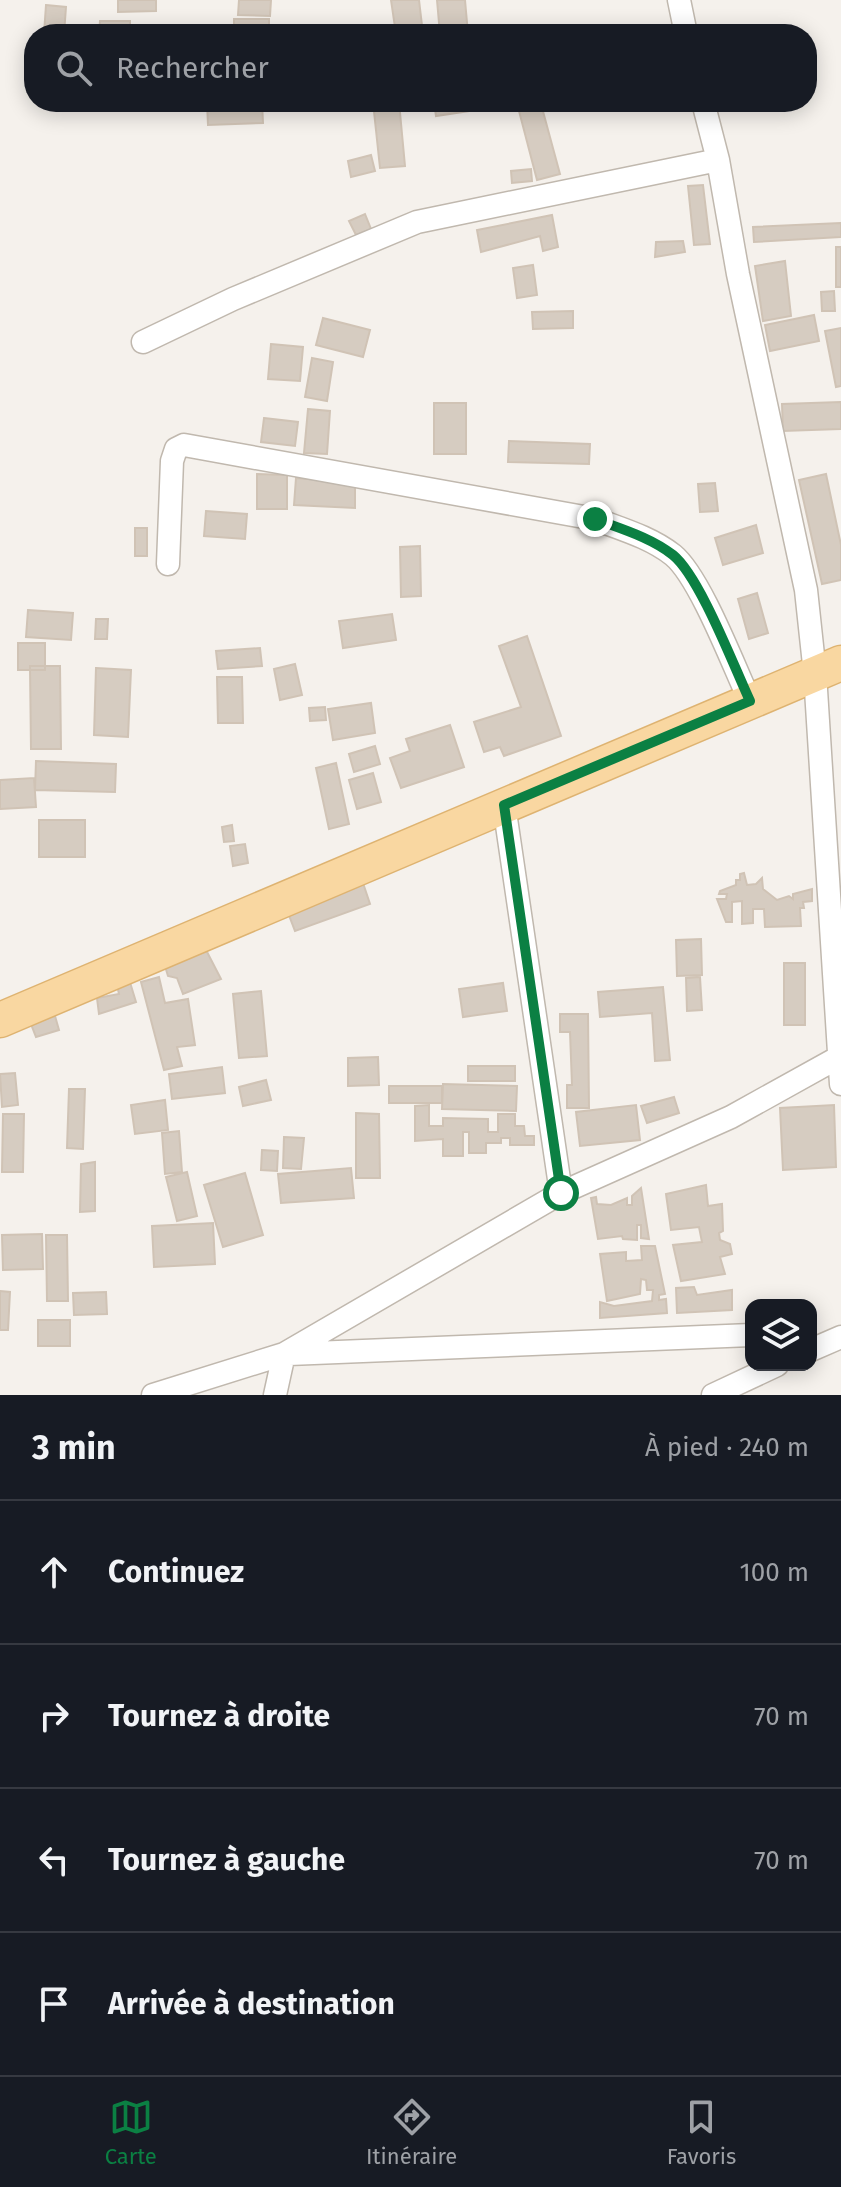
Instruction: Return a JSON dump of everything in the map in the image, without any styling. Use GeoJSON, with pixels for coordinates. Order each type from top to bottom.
{"type":"FeatureCollection","features":[{"type":"Feature","properties":{"kind":"main road"},"geometry":{"type":"LineString","coordinates":[[0,1020],[828,668]]}},
{"type":"Feature","properties":{"kind":"street"},"geometry":{"type":"LineString","coordinates":[[679,0],[684,24]]}},
{"type":"Feature","properties":{"kind":"street"},"geometry":{"type":"LineString","coordinates":[[706,112],[806,590],[828,668],[841,1084]]}},
{"type":"Feature","properties":{"kind":"street"},"geometry":{"type":"LineString","coordinates":[[143,342],[233,299],[417,222],[718,160]]}},
{"type":"Feature","properties":{"kind":"street"},"geometry":{"type":"LineString","coordinates":[[168,564],[172,461],[176,449],[184,445],[595,519],[651,541],[675,557],[690,577],[750,701]]}},
{"type":"Feature","properties":{"kind":"street"},"geometry":{"type":"LineString","coordinates":[[504,805],[561,1193]]}},
{"type":"Feature","properties":{"kind":"street"},"geometry":{"type":"LineString","coordinates":[[153,1395],[284,1354],[561,1193],[731,1117],[840,1056]]}},
{"type":"Feature","properties":{"kind":"street"},"geometry":{"type":"LineString","coordinates":[[817,1332],[841,1334]]}},
{"type":"Feature","properties":{"kind":"street"},"geometry":{"type":"LineString","coordinates":[[817,1347],[841,1334]]}},
{"type":"Feature","properties":{"kind":"street"},"geometry":{"type":"LineString","coordinates":[[284,1354],[745,1335]]}},
{"type":"Feature","properties":{"kind":"street"},"geometry":{"type":"LineString","coordinates":[[275,1395],[284,1354]]}},
{"type":"Feature","properties":{"kind":"street"},"geometry":{"type":"LineString","coordinates":[[713,1395],[764,1371]]}},
{"type":"Feature","properties":{"kind":"building"},"geometry":{"type":"Polygon","coordinates":[[[118,0],[156,0],[156,11],[118,12],[118,0]]]}},
{"type":"Feature","properties":{"kind":"building"},"geometry":{"type":"Polygon","coordinates":[[[239,0],[271,0],[270,16],[238,15],[239,0]]]}},
{"type":"Feature","properties":{"kind":"building"},"geometry":{"type":"Polygon","coordinates":[[[391,0],[419,0],[422,24],[395,24],[391,0]]]}},
{"type":"Feature","properties":{"kind":"building"},"geometry":{"type":"Polygon","coordinates":[[[437,0],[465,0],[467,24],[439,24],[437,0]]]}},
{"type":"Feature","properties":{"kind":"building"},"geometry":{"type":"Polygon","coordinates":[[[46,5],[66,7],[65,24],[45,24],[46,5]]]}},
{"type":"Feature","properties":{"kind":"building"},"geometry":{"type":"Polygon","coordinates":[[[234,19],[269,19],[269,24],[234,24],[234,19]]]}},
{"type":"Feature","properties":{"kind":"building"},"geometry":{"type":"Polygon","coordinates":[[[100,21],[130,21],[130,24],[100,24],[100,21]]]}},
{"type":"Feature","properties":{"kind":"building"},"geometry":{"type":"Polygon","coordinates":[[[207,112],[262,112],[263,123],[208,125],[207,112]]]}},
{"type":"Feature","properties":{"kind":"building"},"geometry":{"type":"Polygon","coordinates":[[[374,112],[400,112],[405,166],[380,168],[374,112]]]}},
{"type":"Feature","properties":{"kind":"building"},"geometry":{"type":"Polygon","coordinates":[[[435,112],[463,112],[436,116],[435,112]]]}},
{"type":"Feature","properties":{"kind":"building"},"geometry":{"type":"Polygon","coordinates":[[[519,112],[543,112],[560,174],[537,180],[519,112]]]}},
{"type":"Feature","properties":{"kind":"building"},"geometry":{"type":"Polygon","coordinates":[[[371,155],[375,171],[351,177],[348,161],[371,155]]]}},
{"type":"Feature","properties":{"kind":"building"},"geometry":{"type":"Polygon","coordinates":[[[531,169],[532,181],[512,183],[511,171],[531,169]]]}},
{"type":"Feature","properties":{"kind":"building"},"geometry":{"type":"Polygon","coordinates":[[[703,185],[710,244],[694,245],[688,186],[703,185]]]}},
{"type":"Feature","properties":{"kind":"building"},"geometry":{"type":"Polygon","coordinates":[[[365,214],[371,229],[356,235],[349,221],[365,214]]]}},
{"type":"Feature","properties":{"kind":"building"},"geometry":{"type":"Polygon","coordinates":[[[552,215],[558,247],[543,251],[540,236],[481,252],[477,230],[552,215]]]}},
{"type":"Feature","properties":{"kind":"building"},"geometry":{"type":"Polygon","coordinates":[[[841,223],[841,237],[754,242],[753,227],[841,223]]]}},
{"type":"Feature","properties":{"kind":"building"},"geometry":{"type":"Polygon","coordinates":[[[683,241],[685,252],[655,257],[656,242],[683,241]]]}},
{"type":"Feature","properties":{"kind":"building"},"geometry":{"type":"Polygon","coordinates":[[[836,247],[841,247],[841,287],[836,287],[836,247]]]}},
{"type":"Feature","properties":{"kind":"building"},"geometry":{"type":"Polygon","coordinates":[[[785,261],[791,316],[763,321],[755,266],[785,261]]]}},
{"type":"Feature","properties":{"kind":"building"},"geometry":{"type":"Polygon","coordinates":[[[533,265],[537,295],[517,298],[513,268],[533,265]]]}},
{"type":"Feature","properties":{"kind":"building"},"geometry":{"type":"Polygon","coordinates":[[[834,291],[835,311],[822,311],[821,292],[834,291]]]}},
{"type":"Feature","properties":{"kind":"building"},"geometry":{"type":"Polygon","coordinates":[[[573,311],[573,328],[533,329],[532,312],[573,311]]]}},
{"type":"Feature","properties":{"kind":"building"},"geometry":{"type":"Polygon","coordinates":[[[814,315],[819,341],[770,351],[765,325],[814,315]]]}},
{"type":"Feature","properties":{"kind":"building"},"geometry":{"type":"Polygon","coordinates":[[[323,318],[370,330],[363,357],[316,345],[323,318]]]}},
{"type":"Feature","properties":{"kind":"building"},"geometry":{"type":"Polygon","coordinates":[[[841,328],[841,386],[836,387],[825,331],[841,328]]]}},
{"type":"Feature","properties":{"kind":"building"},"geometry":{"type":"Polygon","coordinates":[[[271,344],[303,347],[300,381],[268,379],[271,344]]]}},
{"type":"Feature","properties":{"kind":"building"},"geometry":{"type":"Polygon","coordinates":[[[312,358],[333,362],[327,401],[305,397],[312,358]]]}},
{"type":"Feature","properties":{"kind":"building"},"geometry":{"type":"Polygon","coordinates":[[[841,402],[841,429],[783,431],[782,404],[841,402]]]}},
{"type":"Feature","properties":{"kind":"building"},"geometry":{"type":"Polygon","coordinates":[[[434,403],[466,403],[466,454],[434,454],[434,403]]]}},
{"type":"Feature","properties":{"kind":"building"},"geometry":{"type":"Polygon","coordinates":[[[308,409],[330,411],[327,454],[304,453],[308,409]]]}},
{"type":"Feature","properties":{"kind":"building"},"geometry":{"type":"Polygon","coordinates":[[[264,418],[298,422],[295,446],[261,442],[264,418]]]}},
{"type":"Feature","properties":{"kind":"building"},"geometry":{"type":"Polygon","coordinates":[[[509,441],[590,444],[589,464],[508,462],[509,441]]]}},
{"type":"Feature","properties":{"kind":"building"},"geometry":{"type":"Polygon","coordinates":[[[257,474],[287,475],[287,509],[257,509],[257,474]]]}},
{"type":"Feature","properties":{"kind":"building"},"geometry":{"type":"Polygon","coordinates":[[[826,474],[841,545],[841,580],[822,584],[799,480],[826,474]]]}},
{"type":"Feature","properties":{"kind":"building"},"geometry":{"type":"Polygon","coordinates":[[[296,478],[355,483],[355,508],[294,505],[296,478]]]}},
{"type":"Feature","properties":{"kind":"building"},"geometry":{"type":"Polygon","coordinates":[[[715,483],[718,511],[700,512],[698,484],[715,483]]]}},
{"type":"Feature","properties":{"kind":"building"},"geometry":{"type":"Polygon","coordinates":[[[206,511],[247,514],[245,539],[204,536],[206,511]]]}},
{"type":"Feature","properties":{"kind":"building"},"geometry":{"type":"Polygon","coordinates":[[[756,525],[763,553],[723,565],[715,538],[756,525]]]}},
{"type":"Feature","properties":{"kind":"building"},"geometry":{"type":"Polygon","coordinates":[[[135,528],[147,528],[147,556],[135,556],[135,528]]]}},
{"type":"Feature","properties":{"kind":"building"},"geometry":{"type":"Polygon","coordinates":[[[420,546],[421,596],[401,597],[400,547],[420,546]]]}},
{"type":"Feature","properties":{"kind":"building"},"geometry":{"type":"Polygon","coordinates":[[[757,593],[768,633],[749,639],[738,599],[757,593]]]}},
{"type":"Feature","properties":{"kind":"building"},"geometry":{"type":"Polygon","coordinates":[[[28,610],[73,613],[71,640],[26,637],[28,610]]]}},
{"type":"Feature","properties":{"kind":"building"},"geometry":{"type":"Polygon","coordinates":[[[392,614],[396,640],[343,648],[339,621],[392,614]]]}},
{"type":"Feature","properties":{"kind":"building"},"geometry":{"type":"Polygon","coordinates":[[[96,619],[108,619],[107,639],[95,639],[96,619]]]}},
{"type":"Feature","properties":{"kind":"building"},"geometry":{"type":"Polygon","coordinates":[[[527,636],[561,736],[504,756],[500,747],[484,752],[474,722],[521,707],[499,646],[527,636]]]}},
{"type":"Feature","properties":{"kind":"building"},"geometry":{"type":"Polygon","coordinates":[[[18,643],[45,643],[45,670],[18,670],[18,643]]]}},
{"type":"Feature","properties":{"kind":"building"},"geometry":{"type":"Polygon","coordinates":[[[260,648],[262,666],[218,669],[216,651],[260,648]]]}},
{"type":"Feature","properties":{"kind":"building"},"geometry":{"type":"Polygon","coordinates":[[[295,664],[302,695],[280,700],[274,669],[295,664]]]}},
{"type":"Feature","properties":{"kind":"building"},"geometry":{"type":"Polygon","coordinates":[[[30,666],[60,666],[61,749],[31,749],[30,666]]]}},
{"type":"Feature","properties":{"kind":"building"},"geometry":{"type":"Polygon","coordinates":[[[96,668],[131,670],[128,737],[94,735],[96,668]]]}},
{"type":"Feature","properties":{"kind":"building"},"geometry":{"type":"Polygon","coordinates":[[[217,677],[242,677],[243,723],[218,723],[217,677]]]}},
{"type":"Feature","properties":{"kind":"building"},"geometry":{"type":"Polygon","coordinates":[[[371,703],[375,733],[333,740],[328,709],[371,703]]]}},
{"type":"Feature","properties":{"kind":"building"},"geometry":{"type":"Polygon","coordinates":[[[325,707],[326,720],[310,721],[309,708],[325,707]]]}},
{"type":"Feature","properties":{"kind":"building"},"geometry":{"type":"Polygon","coordinates":[[[450,725],[464,767],[401,788],[390,758],[410,751],[406,739],[450,725]]]}},
{"type":"Feature","properties":{"kind":"building"},"geometry":{"type":"Polygon","coordinates":[[[375,746],[380,764],[354,772],[349,754],[375,746]]]}},
{"type":"Feature","properties":{"kind":"building"},"geometry":{"type":"Polygon","coordinates":[[[36,761],[116,764],[115,792],[35,790],[36,761]]]}},
{"type":"Feature","properties":{"kind":"building"},"geometry":{"type":"Polygon","coordinates":[[[336,763],[349,824],[329,829],[316,768],[336,763]]]}},
{"type":"Feature","properties":{"kind":"building"},"geometry":{"type":"Polygon","coordinates":[[[373,773],[381,802],[357,809],[349,780],[373,773]]]}},
{"type":"Feature","properties":{"kind":"building"},"geometry":{"type":"Polygon","coordinates":[[[34,778],[36,807],[0,809],[0,780],[34,778]]]}},
{"type":"Feature","properties":{"kind":"building"},"geometry":{"type":"Polygon","coordinates":[[[39,820],[85,820],[85,857],[39,857],[39,820]]]}},
{"type":"Feature","properties":{"kind":"building"},"geometry":{"type":"Polygon","coordinates":[[[232,825],[234,841],[224,842],[222,827],[232,825]]]}},
{"type":"Feature","properties":{"kind":"building"},"geometry":{"type":"Polygon","coordinates":[[[245,844],[248,863],[233,866],[230,846],[245,844]]]}},
{"type":"Feature","properties":{"kind":"building"},"geometry":{"type":"Polygon","coordinates":[[[744,873],[747,885],[756,884],[762,878],[763,889],[777,900],[789,896],[793,899],[793,894],[812,889],[812,901],[803,902],[804,908],[800,908],[801,926],[765,927],[764,909],[753,909],[753,923],[742,924],[742,901],[732,902],[732,922],[726,922],[717,899],[726,899],[727,894],[719,894],[720,891],[736,885],[740,874],[744,873]]]}},
{"type":"Feature","properties":{"kind":"building"},"geometry":{"type":"Polygon","coordinates":[[[363,883],[370,904],[295,931],[287,910],[363,883]]]}},
{"type":"Feature","properties":{"kind":"building"},"geometry":{"type":"Polygon","coordinates":[[[701,939],[702,975],[677,976],[676,940],[701,939]]]}},
{"type":"Feature","properties":{"kind":"building"},"geometry":{"type":"Polygon","coordinates":[[[205,948],[221,979],[183,994],[177,978],[168,976],[165,966],[205,948]]]}},
{"type":"Feature","properties":{"kind":"building"},"geometry":{"type":"Polygon","coordinates":[[[784,963],[805,963],[805,1025],[784,1025],[784,963]]]}},
{"type":"Feature","properties":{"kind":"building"},"geometry":{"type":"Polygon","coordinates":[[[159,977],[165,1003],[188,999],[195,1045],[177,1047],[182,1066],[164,1070],[141,982],[159,977]]]}},
{"type":"Feature","properties":{"kind":"building"},"geometry":{"type":"Polygon","coordinates":[[[700,977],[702,1010],[687,1011],[686,978],[700,977]]]}},
{"type":"Feature","properties":{"kind":"building"},"geometry":{"type":"Polygon","coordinates":[[[129,979],[136,1002],[99,1014],[97,998],[119,994],[117,985],[129,979]]]}},
{"type":"Feature","properties":{"kind":"building"},"geometry":{"type":"Polygon","coordinates":[[[503,983],[507,1011],[463,1017],[459,989],[503,983]]]}},
{"type":"Feature","properties":{"kind":"building"},"geometry":{"type":"Polygon","coordinates":[[[663,987],[670,1060],[655,1061],[652,1013],[600,1017],[598,992],[663,987]]]}},
{"type":"Feature","properties":{"kind":"building"},"geometry":{"type":"Polygon","coordinates":[[[261,991],[267,1056],[239,1058],[233,994],[261,991]]]}},
{"type":"Feature","properties":{"kind":"building"},"geometry":{"type":"Polygon","coordinates":[[[560,1014],[588,1014],[589,1108],[567,1108],[567,1085],[572,1085],[570,1032],[560,1032],[560,1014]]]}},
{"type":"Feature","properties":{"kind":"building"},"geometry":{"type":"Polygon","coordinates":[[[55,1016],[59,1030],[36,1037],[31,1024],[55,1016]]]}},
{"type":"Feature","properties":{"kind":"building"},"geometry":{"type":"Polygon","coordinates":[[[378,1057],[379,1085],[348,1086],[348,1058],[378,1057]]]}},
{"type":"Feature","properties":{"kind":"building"},"geometry":{"type":"Polygon","coordinates":[[[468,1066],[515,1066],[515,1081],[468,1081],[468,1066]]]}},
{"type":"Feature","properties":{"kind":"building"},"geometry":{"type":"Polygon","coordinates":[[[222,1067],[225,1093],[172,1099],[169,1074],[222,1067]]]}},
{"type":"Feature","properties":{"kind":"building"},"geometry":{"type":"Polygon","coordinates":[[[15,1073],[18,1105],[2,1107],[0,1074],[15,1073]]]}},
{"type":"Feature","properties":{"kind":"building"},"geometry":{"type":"Polygon","coordinates":[[[266,1080],[271,1100],[243,1106],[239,1087],[266,1080]]]}},
{"type":"Feature","properties":{"kind":"building"},"geometry":{"type":"Polygon","coordinates":[[[443,1084],[517,1086],[516,1111],[442,1109],[443,1084]]]}},
{"type":"Feature","properties":{"kind":"building"},"geometry":{"type":"Polygon","coordinates":[[[389,1086],[442,1086],[442,1103],[389,1103],[389,1086]]]}},
{"type":"Feature","properties":{"kind":"building"},"geometry":{"type":"Polygon","coordinates":[[[69,1089],[85,1089],[83,1149],[67,1148],[69,1089]]]}},
{"type":"Feature","properties":{"kind":"building"},"geometry":{"type":"Polygon","coordinates":[[[674,1097],[679,1113],[647,1123],[641,1106],[674,1097]]]}},
{"type":"Feature","properties":{"kind":"building"},"geometry":{"type":"Polygon","coordinates":[[[165,1100],[168,1130],[135,1134],[131,1105],[165,1100]]]}},
{"type":"Feature","properties":{"kind":"building"},"geometry":{"type":"Polygon","coordinates":[[[429,1105],[429,1126],[443,1126],[443,1118],[488,1119],[488,1132],[498,1132],[498,1114],[515,1114],[515,1126],[524,1126],[525,1136],[534,1136],[534,1145],[510,1145],[510,1138],[501,1138],[501,1143],[486,1143],[486,1153],[469,1153],[469,1132],[463,1132],[463,1156],[443,1156],[443,1139],[415,1141],[415,1106],[429,1105]]]}},
{"type":"Feature","properties":{"kind":"building"},"geometry":{"type":"Polygon","coordinates":[[[636,1105],[640,1140],[580,1146],[576,1112],[636,1105]]]}},
{"type":"Feature","properties":{"kind":"building"},"geometry":{"type":"Polygon","coordinates":[[[834,1105],[836,1167],[783,1170],[780,1108],[834,1105]]]}},
{"type":"Feature","properties":{"kind":"building"},"geometry":{"type":"Polygon","coordinates":[[[356,1113],[379,1114],[380,1178],[356,1178],[356,1113]]]}},
{"type":"Feature","properties":{"kind":"building"},"geometry":{"type":"Polygon","coordinates":[[[3,1114],[24,1114],[23,1172],[2,1172],[3,1114]]]}},
{"type":"Feature","properties":{"kind":"building"},"geometry":{"type":"Polygon","coordinates":[[[179,1131],[182,1172],[165,1174],[162,1133],[179,1131]]]}},
{"type":"Feature","properties":{"kind":"building"},"geometry":{"type":"Polygon","coordinates":[[[284,1137],[304,1138],[301,1169],[283,1168],[284,1137]]]}},
{"type":"Feature","properties":{"kind":"building"},"geometry":{"type":"Polygon","coordinates":[[[262,1150],[278,1151],[277,1171],[261,1170],[262,1150]]]}},
{"type":"Feature","properties":{"kind":"building"},"geometry":{"type":"Polygon","coordinates":[[[95,1162],[95,1211],[80,1212],[81,1164],[95,1162]]]}},
{"type":"Feature","properties":{"kind":"building"},"geometry":{"type":"Polygon","coordinates":[[[351,1168],[354,1198],[281,1203],[278,1174],[351,1168]]]}},
{"type":"Feature","properties":{"kind":"building"},"geometry":{"type":"Polygon","coordinates":[[[187,1172],[197,1216],[177,1221],[166,1177],[187,1172]]]}},
{"type":"Feature","properties":{"kind":"building"},"geometry":{"type":"Polygon","coordinates":[[[245,1173],[263,1235],[223,1247],[204,1185],[245,1173]]]}},
{"type":"Feature","properties":{"kind":"building"},"geometry":{"type":"Polygon","coordinates":[[[706,1185],[708,1206],[722,1204],[723,1231],[719,1233],[720,1240],[730,1244],[732,1254],[720,1257],[725,1274],[681,1281],[673,1245],[702,1242],[699,1227],[671,1230],[666,1194],[706,1185]]]}},
{"type":"Feature","properties":{"kind":"building"},"geometry":{"type":"Polygon","coordinates":[[[641,1188],[649,1239],[641,1238],[641,1225],[637,1225],[637,1240],[623,1239],[622,1236],[598,1239],[591,1198],[596,1197],[597,1204],[611,1205],[627,1198],[627,1205],[632,1205],[632,1196],[641,1188]]]}},
{"type":"Feature","properties":{"kind":"building"},"geometry":{"type":"Polygon","coordinates":[[[213,1223],[215,1264],[154,1267],[152,1226],[213,1223]]]}},
{"type":"Feature","properties":{"kind":"building"},"geometry":{"type":"Polygon","coordinates":[[[42,1234],[43,1269],[3,1270],[2,1235],[42,1234]]]}},
{"type":"Feature","properties":{"kind":"building"},"geometry":{"type":"Polygon","coordinates":[[[46,1235],[67,1235],[68,1301],[47,1301],[46,1235]]]}},
{"type":"Feature","properties":{"kind":"building"},"geometry":{"type":"Polygon","coordinates":[[[641,1246],[655,1246],[665,1294],[659,1295],[659,1300],[666,1299],[667,1313],[600,1318],[600,1302],[614,1306],[652,1301],[653,1290],[647,1290],[646,1280],[641,1279],[640,1294],[607,1301],[600,1254],[626,1252],[626,1261],[642,1260],[641,1246]]]}},
{"type":"Feature","properties":{"kind":"building"},"geometry":{"type":"Polygon","coordinates":[[[694,1287],[697,1295],[732,1290],[732,1310],[677,1313],[676,1288],[694,1287]]]}},
{"type":"Feature","properties":{"kind":"building"},"geometry":{"type":"Polygon","coordinates":[[[0,1291],[10,1292],[8,1330],[0,1330],[0,1291]]]}},
{"type":"Feature","properties":{"kind":"building"},"geometry":{"type":"Polygon","coordinates":[[[106,1292],[107,1314],[74,1315],[73,1293],[106,1292]]]}},
{"type":"Feature","properties":{"kind":"building"},"geometry":{"type":"Polygon","coordinates":[[[38,1320],[70,1320],[70,1346],[38,1346],[38,1320]]]}},
{"type":"Feature","properties":{"kind":"route"},"geometry":{"type":"LineString","coordinates":[[561,1193],[504,805],[750,701],[690,577],[675,557],[651,541],[595,519]]}}]}
